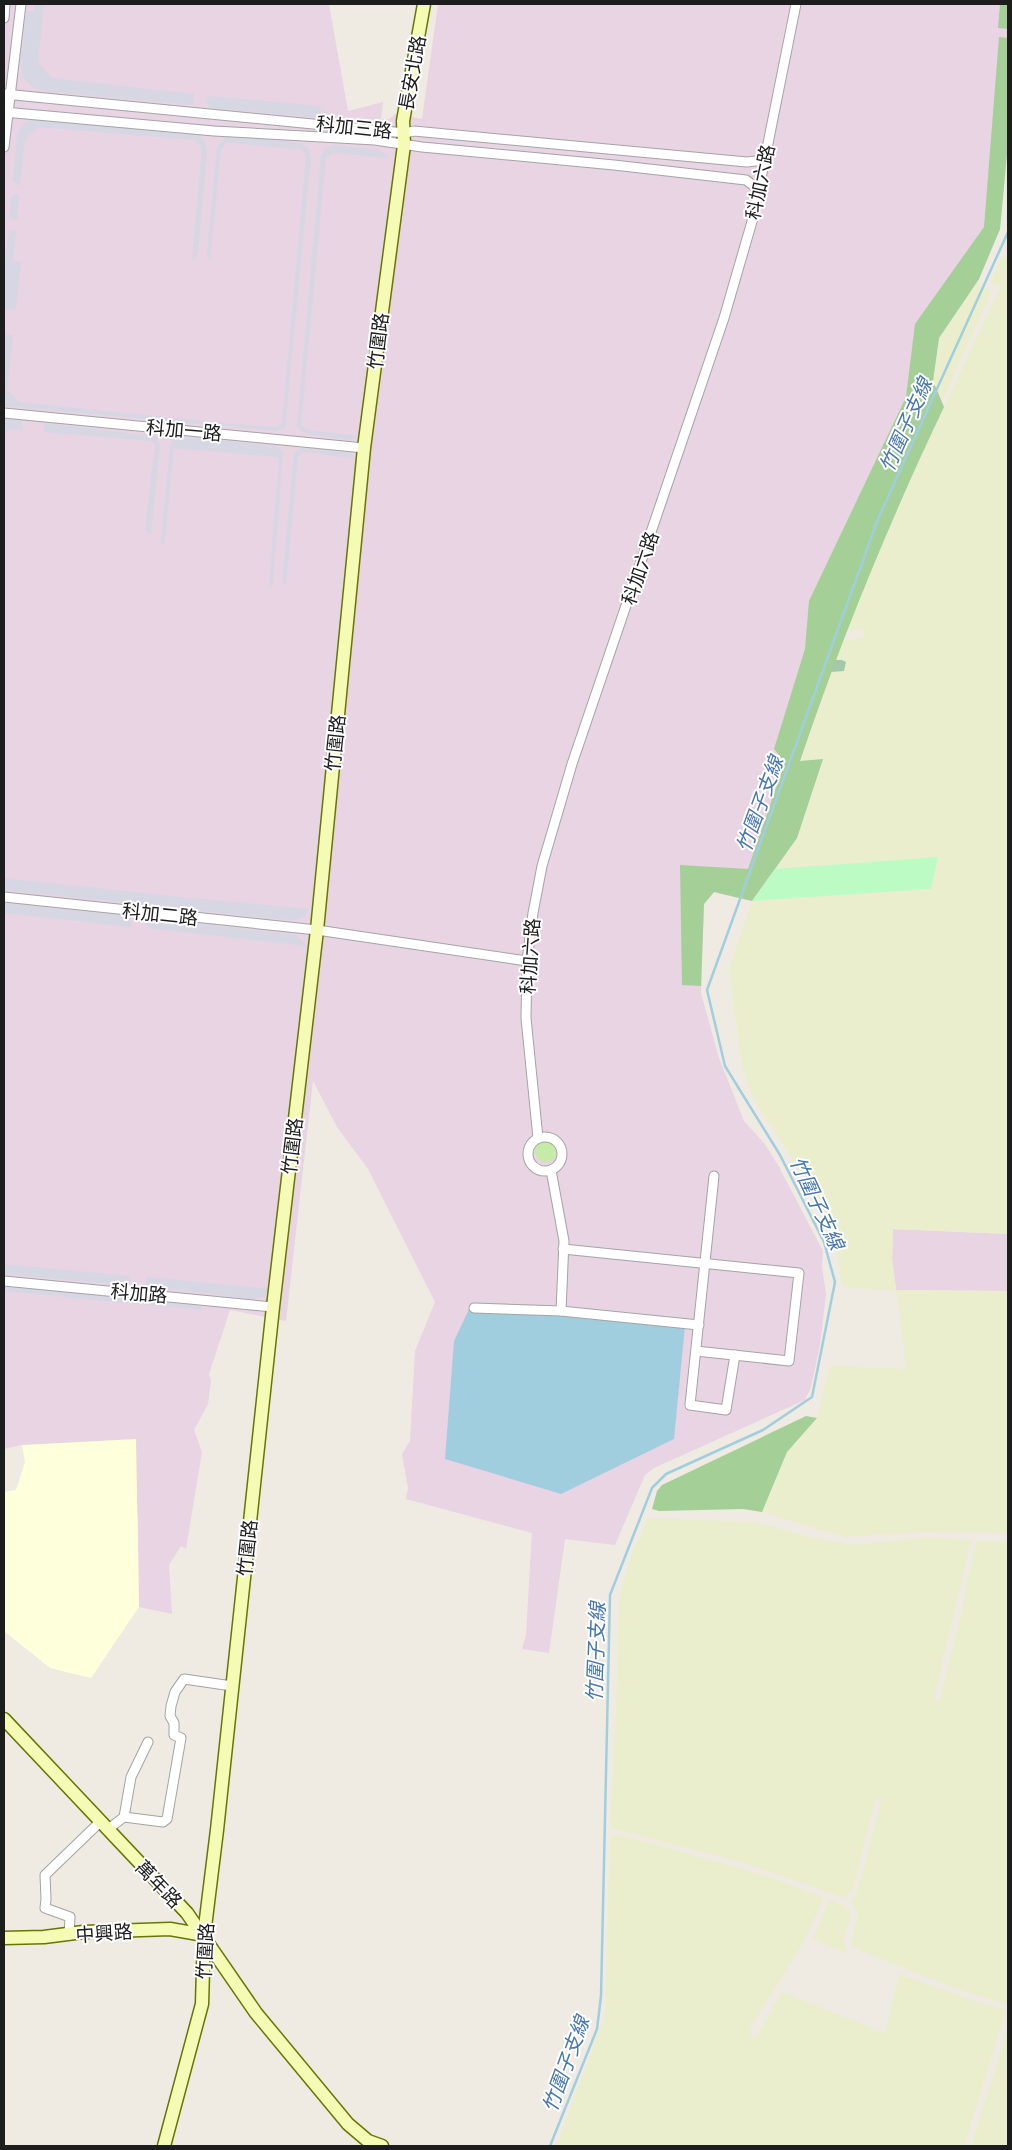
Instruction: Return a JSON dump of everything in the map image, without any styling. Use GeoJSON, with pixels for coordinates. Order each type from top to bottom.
{"type":"FeatureCollection","features":[{"type":"Feature","properties":{"kind":"street"},"geometry":{"type":"LineString","coordinates":[[4,18],[5,4]]}},
{"type":"Feature","properties":{"kind":"street"},"geometry":{"type":"LineString","coordinates":[[4,147],[6,94],[21,4]]}},
{"type":"Feature","properties":{"kind":"street","name":"長安北路"},"geometry":{"type":"LineString","coordinates":[[404,140],[403,121],[424,4]]}},
{"type":"Feature","properties":{"kind":"street","name":"科加六路"},"geometry":{"type":"LineString","coordinates":[[538,1138],[526,1018],[527,961],[533,913],[542,866],[556,814],[724,318],[753,218],[796,4]]}},
{"type":"Feature","properties":{"kind":"street","name":"科加三路"},"geometry":{"type":"LineString","coordinates":[[6,94],[746,180],[758,189]]}},
{"type":"Feature","properties":{"kind":"street","name":"科加三路"},"geometry":{"type":"LineString","coordinates":[[6,112],[214,131],[375,140],[404,140],[414,131],[747,162],[764,160]]}},
{"type":"Feature","properties":{"kind":"street","name":"竹圍路"},"geometry":{"type":"LineString","coordinates":[[164,2146],[202,2004],[204,1935],[317,930],[364,448],[404,140]]}},
{"type":"Feature","properties":{"kind":"street","name":"科加一路"},"geometry":{"type":"LineString","coordinates":[[4,413],[364,448]]}},
{"type":"Feature","properties":{"kind":"street","name":"科加二路"},"geometry":{"type":"LineString","coordinates":[[4,897],[317,930],[527,961]]}},
{"type":"Feature","properties":{"kind":"street"},"geometry":{"type":"LineString","coordinates":[[543,1136],[554,1139],[561,1147],[560,1163],[551,1170],[540,1170],[534,1167],[528,1158],[530,1146],[543,1136]]}},
{"type":"Feature","properties":{"kind":"street"},"geometry":{"type":"LineString","coordinates":[[551,1170],[563,1249],[561,1311]]}},
{"type":"Feature","properties":{"kind":"street"},"geometry":{"type":"LineString","coordinates":[[714,1176],[690,1405],[726,1410],[735,1355]]}},
{"type":"Feature","properties":{"kind":"street"},"geometry":{"type":"LineString","coordinates":[[563,1249],[799,1273],[789,1361],[696,1351]]}},
{"type":"Feature","properties":{"kind":"street","name":"科加路"},"geometry":{"type":"LineString","coordinates":[[4,1280],[274,1306]]}},
{"type":"Feature","properties":{"kind":"street"},"geometry":{"type":"LineString","coordinates":[[474,1308],[561,1311],[699,1326]]}},
{"type":"Feature","properties":{"kind":"street"},"geometry":{"type":"LineString","coordinates":[[69,1935],[70,1917],[44,1908],[46,1899],[45,1875],[103,1826],[124,1817],[162,1822],[167,1819],[181,1738],[174,1735],[174,1723],[170,1716],[175,1692],[184,1679],[232,1686]]}},
{"type":"Feature","properties":{"kind":"street","name":"萬年路"},"geometry":{"type":"LineString","coordinates":[[4,1719],[187,1913],[256,2012],[348,2124],[369,2144],[382,2146]]}},
{"type":"Feature","properties":{"kind":"street"},"geometry":{"type":"LineString","coordinates":[[124,1817],[131,1777],[148,1742]]}},
{"type":"Feature","properties":{"kind":"street","name":"中興路"},"geometry":{"type":"LineString","coordinates":[[4,1938],[69,1935],[83,1932],[170,1929],[204,1935]]}},
{"type":"Feature","properties":{"kind":"shaded area"},"geometry":{"type":"Polygon","coordinates":[[[4,4],[329,4],[348,111],[383,102],[381,119],[389,119],[395,114],[422,119],[438,4],[1008,4],[1008,143],[1000,229],[979,279],[939,338],[933,381],[944,407],[845,630],[800,761],[823,759],[797,838],[752,901],[714,892],[704,904],[701,993],[719,1058],[744,1121],[764,1143],[778,1165],[823,1251],[822,1267],[826,1294],[820,1345],[811,1387],[805,1400],[654,1468],[645,1475],[615,1545],[565,1539],[549,1653],[522,1649],[526,1635],[532,1533],[406,1499],[408,1488],[402,1454],[410,1441],[415,1351],[435,1302],[368,1169],[337,1127],[313,1081],[286,1321],[230,1310],[209,1374],[211,1381],[208,1404],[194,1430],[202,1452],[186,1549],[181,1546],[169,1565],[172,1614],[139,1607],[138,1515],[22,1445],[4,1449],[4,4]]]}},
{"type":"Feature","properties":{"kind":"shaded area"},"geometry":{"type":"Polygon","coordinates":[[[35,4],[44,4],[38,62],[52,78],[194,94],[193,105],[42,91],[33,87],[23,78],[21,64],[26,11],[34,11],[35,4]]]}},
{"type":"Feature","properties":{"kind":"shaded area"},"geometry":{"type":"Polygon","coordinates":[[[208,96],[320,106],[322,118],[210,108],[207,105],[208,96]]]}},
{"type":"Feature","properties":{"kind":"shaded area"},"geometry":{"type":"Polygon","coordinates":[[[32,118],[196,133],[199,135],[205,142],[207,152],[198,254],[192,259],[202,148],[194,140],[38,127],[25,140],[20,186],[13,181],[17,136],[21,126],[32,118]]]}},
{"type":"Feature","properties":{"kind":"shaded area"},"geometry":{"type":"Polygon","coordinates":[[[231,136],[300,143],[307,147],[311,157],[285,428],[275,431],[4,406],[4,335],[13,335],[7,389],[19,402],[231,424],[276,427],[282,423],[306,156],[301,150],[227,142],[221,149],[210,260],[207,255],[217,147],[224,138],[231,136]]]}},
{"type":"Feature","properties":{"kind":"shaded area"},"geometry":{"type":"Polygon","coordinates":[[[334,145],[380,150],[390,158],[332,153],[326,158],[301,424],[307,430],[359,436],[351,440],[307,434],[297,426],[321,156],[326,148],[334,145]]]}},
{"type":"Feature","properties":{"kind":"shaded area"},"geometry":{"type":"Polygon","coordinates":[[[14,194],[19,195],[17,220],[9,217],[11,198],[14,194]]]}},
{"type":"Feature","properties":{"kind":"shaded area"},"geometry":{"type":"Polygon","coordinates":[[[9,230],[16,230],[13,261],[21,262],[16,310],[4,309],[4,266],[9,230]]]}},
{"type":"Feature","properties":{"kind":"shaded area"},"geometry":{"type":"Polygon","coordinates":[[[1001,257],[1008,257],[1008,1234],[893,1229],[892,1259],[896,1290],[842,1287],[831,1226],[793,1160],[753,1098],[742,1066],[729,970],[752,901],[931,889],[938,857],[775,869],[797,838],[822,760],[800,762],[831,672],[844,671],[842,660],[835,660],[841,641],[864,638],[863,629],[845,630],[914,471],[1001,286],[990,283],[1001,257]]]}},
{"type":"Feature","properties":{"kind":"shaded area"},"geometry":{"type":"Polygon","coordinates":[[[979,279],[980,286],[991,292],[942,401],[933,381],[939,338],[979,279]]]}},
{"type":"Feature","properties":{"kind":"shaded area"},"geometry":{"type":"Polygon","coordinates":[[[4,419],[23,421],[22,430],[9,429],[4,434],[4,419]]]}},
{"type":"Feature","properties":{"kind":"shaded area"},"geometry":{"type":"Polygon","coordinates":[[[44,423],[157,436],[160,445],[151,535],[145,530],[155,444],[152,441],[44,432],[44,423]]]}},
{"type":"Feature","properties":{"kind":"shaded area"},"geometry":{"type":"Polygon","coordinates":[[[176,436],[275,446],[283,451],[273,584],[269,586],[279,459],[277,457],[174,448],[164,546],[161,543],[170,444],[176,436]]]}},
{"type":"Feature","properties":{"kind":"shaded area"},"geometry":{"type":"Polygon","coordinates":[[[303,448],[349,453],[358,459],[304,452],[298,456],[286,586],[282,582],[294,454],[296,450],[303,448]]]}},
{"type":"Feature","properties":{"kind":"shaded area"},"geometry":{"type":"Polygon","coordinates":[[[835,660],[846,662],[844,671],[831,672],[835,660]]]}},
{"type":"Feature","properties":{"kind":"shaded area"},"geometry":{"type":"Polygon","coordinates":[[[4,878],[309,909],[305,917],[287,920],[4,890],[4,878]]]}},
{"type":"Feature","properties":{"kind":"shaded area"},"geometry":{"type":"Polygon","coordinates":[[[4,903],[125,915],[132,920],[131,927],[4,913],[4,903]]]}},
{"type":"Feature","properties":{"kind":"shaded area"},"geometry":{"type":"Polygon","coordinates":[[[153,918],[296,935],[307,946],[147,928],[147,923],[153,918]]]}},
{"type":"Feature","properties":{"kind":"shaded area"},"geometry":{"type":"Polygon","coordinates":[[[893,1229],[1008,1234],[1008,1291],[896,1290],[892,1259],[893,1229]]]}},
{"type":"Feature","properties":{"kind":"shaded area"},"geometry":{"type":"Polygon","coordinates":[[[4,1264],[129,1276],[129,1280],[122,1285],[4,1274],[4,1264]]]}},
{"type":"Feature","properties":{"kind":"shaded area"},"geometry":{"type":"Polygon","coordinates":[[[146,1277],[272,1289],[266,1295],[255,1299],[150,1287],[146,1285],[146,1277]]]}},
{"type":"Feature","properties":{"kind":"shaded area"},"geometry":{"type":"Polygon","coordinates":[[[4,1285],[202,1305],[201,1310],[4,1291],[4,1285]]]}},
{"type":"Feature","properties":{"kind":"shaded area"},"geometry":{"type":"Polygon","coordinates":[[[896,1290],[1008,1291],[1008,1533],[923,1532],[846,1537],[762,1512],[787,1452],[817,1418],[830,1366],[906,1369],[896,1290]]]}},
{"type":"Feature","properties":{"kind":"shaded area"},"geometry":{"type":"Polygon","coordinates":[[[136,1439],[139,1607],[91,1678],[50,1668],[4,1631],[4,1492],[16,1490],[25,1462],[22,1445],[136,1439]]]}},
{"type":"Feature","properties":{"kind":"shaded area"},"geometry":{"type":"Polygon","coordinates":[[[647,1518],[754,1522],[810,1537],[852,1545],[925,1538],[971,1540],[934,1699],[940,1701],[976,1541],[1008,1541],[1008,2005],[955,1988],[852,1946],[851,1942],[858,1913],[850,1901],[856,1895],[882,1799],[875,1799],[853,1889],[845,1898],[741,1862],[610,1828],[619,1597],[633,1550],[642,1534],[647,1518]]]}},
{"type":"Feature","properties":{"kind":"shaded area"},"geometry":{"type":"Polygon","coordinates":[[[616,1835],[768,1876],[824,1898],[803,1943],[751,2027],[751,2037],[757,2036],[782,1992],[885,2033],[899,1974],[974,2001],[1006,2010],[964,2146],[556,2146],[605,2016],[610,1836],[616,1835]]]}},
{"type":"Feature","properties":{"kind":"shaded area"},"geometry":{"type":"Polygon","coordinates":[[[830,1900],[844,1906],[851,1913],[843,1943],[847,1953],[813,1939],[830,1900]]]}},
{"type":"Feature","properties":{"kind":"shaded area"},"geometry":{"type":"Polygon","coordinates":[[[1008,2027],[1008,2146],[971,2146],[994,2073],[1008,2027]]]}},
{"type":"Feature","properties":{"kind":"green space"},"geometry":{"type":"Polygon","coordinates":[[[1000,4],[1008,4],[1008,29],[998,28],[1000,4]]]}},
{"type":"Feature","properties":{"kind":"green space"},"geometry":{"type":"Polygon","coordinates":[[[999,37],[1008,38],[1008,143],[1000,229],[979,279],[939,338],[933,381],[944,407],[904,494],[867,582],[832,671],[800,761],[823,759],[797,838],[752,901],[714,892],[704,904],[701,986],[682,985],[680,865],[748,869],[785,762],[774,749],[805,649],[809,601],[906,397],[915,324],[984,227],[999,37]]]}},
{"type":"Feature","properties":{"kind":"green space"},"geometry":{"type":"Polygon","coordinates":[[[938,857],[931,889],[752,901],[775,869],[938,857]]]}},
{"type":"Feature","properties":{"kind":"green space"},"geometry":{"type":"Polygon","coordinates":[[[546,1140],[554,1143],[557,1151],[554,1159],[546,1162],[538,1159],[535,1151],[538,1143],[546,1140]]]}},
{"type":"Feature","properties":{"kind":"green space"},"geometry":{"type":"Polygon","coordinates":[[[806,1416],[817,1418],[787,1452],[762,1512],[743,1509],[659,1511],[652,1509],[657,1491],[662,1485],[806,1416]]]}},
{"type":"Feature","properties":{"kind":"water"},"geometry":{"type":"Polygon","coordinates":[[[470,1307],[685,1326],[674,1439],[561,1494],[445,1459],[454,1341],[470,1307]]]}},
{"type":"Feature","properties":{"kind":"waterway","name":"竹圍子支線"},"geometry":{"type":"LineString","coordinates":[[550,2146],[597,2029],[601,1996],[610,1595],[652,1488],[666,1474],[763,1430],[812,1397],[835,1282],[824,1242],[780,1155],[725,1066],[707,990],[878,519],[1008,232]]}}]}
